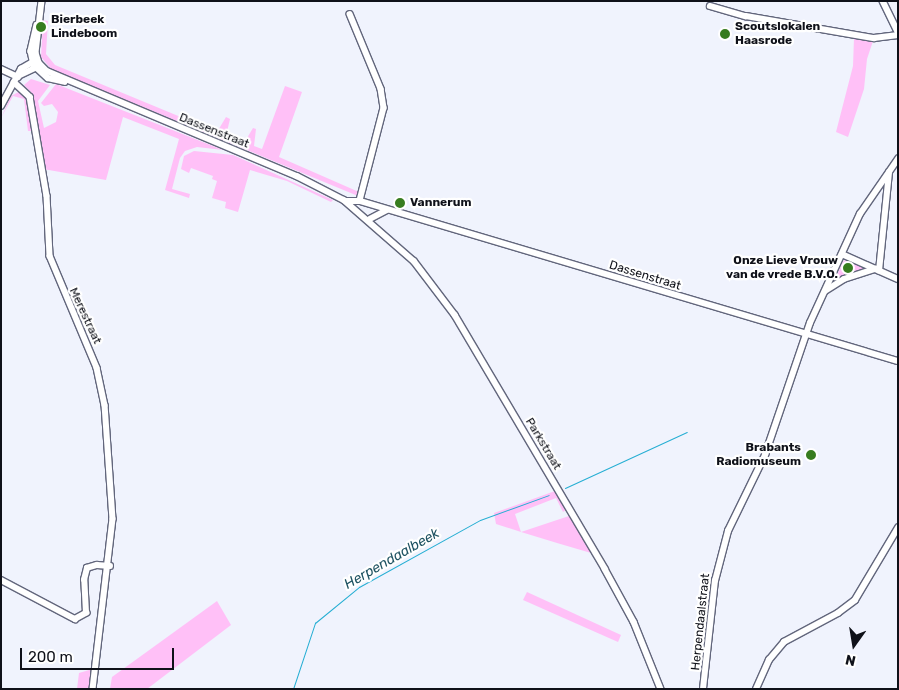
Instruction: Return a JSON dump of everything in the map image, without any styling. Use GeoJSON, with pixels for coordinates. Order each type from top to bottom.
{"type":"FeatureCollection","features":[{"type":"Feature","properties":{"kind":"street"},"geometry":{"type":"LineString","coordinates":[[1,106],[16,80],[37,64],[42,1]]}},
{"type":"Feature","properties":{"kind":"street"},"geometry":{"type":"LineString","coordinates":[[710,6],[746,16],[874,38],[898,34],[883,1]]}},
{"type":"Feature","properties":{"kind":"street"},"geometry":{"type":"LineString","coordinates":[[350,14],[381,89],[384,108],[359,201],[352,208]]}},
{"type":"Feature","properties":{"kind":"street","name":"Dassenstraat"},"geometry":{"type":"LineString","coordinates":[[37,64],[73,84],[297,176],[346,200],[359,201],[898,361]]}},
{"type":"Feature","properties":{"kind":"street","name":"Merestraat"},"geometry":{"type":"LineString","coordinates":[[1,68],[16,80],[30,97],[46,196],[50,256],[102,387],[114,519],[110,566],[93,689]]}},
{"type":"Feature","properties":{"kind":"street","name":"Herpendaalstraat"},"geometry":{"type":"LineString","coordinates":[[703,689],[720,557],[738,507],[766,455],[807,334],[860,214],[898,159]]}},
{"type":"Feature","properties":{"kind":"street"},"geometry":{"type":"LineString","coordinates":[[877,270],[889,172]]}},
{"type":"Feature","properties":{"kind":"street","name":"Dassenstraat"},"geometry":{"type":"LineString","coordinates":[[346,200],[352,208],[374,217]]}},
{"type":"Feature","properties":{"kind":"street"},"geometry":{"type":"LineString","coordinates":[[374,217],[376,207]]}},
{"type":"Feature","properties":{"kind":"street"},"geometry":{"type":"LineString","coordinates":[[374,217],[387,210]]}},
{"type":"Feature","properties":{"kind":"street","name":"Parkstraat"},"geometry":{"type":"LineString","coordinates":[[374,217],[379,227],[414,261],[455,314],[618,590],[661,689]]}},
{"type":"Feature","properties":{"kind":"street"},"geometry":{"type":"LineString","coordinates":[[842,254],[898,279]]}},
{"type":"Feature","properties":{"kind":"street"},"geometry":{"type":"LineString","coordinates":[[825,292],[844,279],[877,270]]}},
{"type":"Feature","properties":{"kind":"street"},"geometry":{"type":"LineString","coordinates":[[756,689],[769,660],[784,642],[838,613],[858,596],[898,528]]}},
{"type":"Feature","properties":{"kind":"street"},"geometry":{"type":"LineString","coordinates":[[1,580],[75,619],[86,613],[84,580],[88,568],[97,565],[110,566]]}},
{"type":"Feature","properties":{"kind":"shaded area"},"geometry":{"type":"Polygon","coordinates":[[[43,20],[48,21],[46,54],[55,65],[217,132],[226,117],[230,119],[226,136],[244,143],[253,128],[256,129],[254,146],[262,149],[285,86],[302,92],[279,157],[359,192],[358,196],[51,69],[41,57],[43,20]]]}},
{"type":"Feature","properties":{"kind":"shaded area"},"geometry":{"type":"Polygon","coordinates":[[[854,38],[873,41],[867,59],[864,89],[848,137],[836,132],[853,66],[854,38]]]}},
{"type":"Feature","properties":{"kind":"shaded area"},"geometry":{"type":"Polygon","coordinates":[[[31,79],[50,85],[38,101],[44,128],[56,122],[58,112],[52,104],[44,106],[41,103],[56,84],[223,150],[197,147],[185,151],[180,158],[172,189],[190,194],[189,198],[165,190],[179,139],[123,117],[106,180],[43,169],[31,92],[24,85],[31,79]]]}},
{"type":"Feature","properties":{"kind":"shaded area"},"geometry":{"type":"Polygon","coordinates":[[[22,90],[29,99],[31,131],[28,131],[24,99],[13,96],[1,118],[11,96],[22,90]]]}},
{"type":"Feature","properties":{"kind":"shaded area"},"geometry":{"type":"Polygon","coordinates":[[[194,151],[233,155],[333,200],[331,202],[287,181],[250,170],[238,212],[225,208],[226,202],[212,198],[217,181],[212,179],[213,176],[191,168],[189,173],[181,169],[184,156],[194,151]]]}},
{"type":"Feature","properties":{"kind":"shaded area"},"geometry":{"type":"Polygon","coordinates":[[[845,260],[865,269],[834,283],[842,263],[845,260]]]}},
{"type":"Feature","properties":{"kind":"shaded area"},"geometry":{"type":"Polygon","coordinates":[[[555,491],[566,510],[563,512],[556,498],[515,514],[521,532],[496,524],[494,513],[555,491]]]}},
{"type":"Feature","properties":{"kind":"shaded area"},"geometry":{"type":"Polygon","coordinates":[[[569,516],[591,553],[557,543],[521,532],[569,516]]]}},
{"type":"Feature","properties":{"kind":"shaded area"},"geometry":{"type":"Polygon","coordinates":[[[527,592],[621,635],[618,642],[523,600],[527,592]]]}},
{"type":"Feature","properties":{"kind":"shaded area"},"geometry":{"type":"Polygon","coordinates":[[[217,601],[231,625],[147,689],[110,689],[112,677],[217,601]]]}},
{"type":"Feature","properties":{"kind":"shaded area"},"geometry":{"type":"Polygon","coordinates":[[[96,668],[93,689],[77,689],[79,673],[96,668]]]}},
{"type":"Feature","properties":{"kind":"waterway","name":"Herpendaalbeek"},"geometry":{"type":"LineString","coordinates":[[565,488],[687,432]]}},
{"type":"Feature","properties":{"kind":"waterway","name":"Herpendaalbeek"},"geometry":{"type":"LineString","coordinates":[[293,689],[315,623],[359,587],[480,520],[549,495]]}},
{"type":"Feature","properties":{"kind":"place","name":"Bierbeek Lindeboom"},"geometry":{"type":"Point","coordinates":[41,27]}},
{"type":"Feature","properties":{"kind":"place","name":"Scoutslokalen Haasrode"},"geometry":{"type":"Point","coordinates":[725,34]}},
{"type":"Feature","properties":{"kind":"place","name":"Vannerum"},"geometry":{"type":"Point","coordinates":[400,203]}},
{"type":"Feature","properties":{"kind":"place","name":"Onze Lieve Vrouw van de vrede B.V.O."},"geometry":{"type":"Point","coordinates":[848,268]}},
{"type":"Feature","properties":{"kind":"place","name":"Brabants Radiomuseum"},"geometry":{"type":"Point","coordinates":[811,455]}}]}
